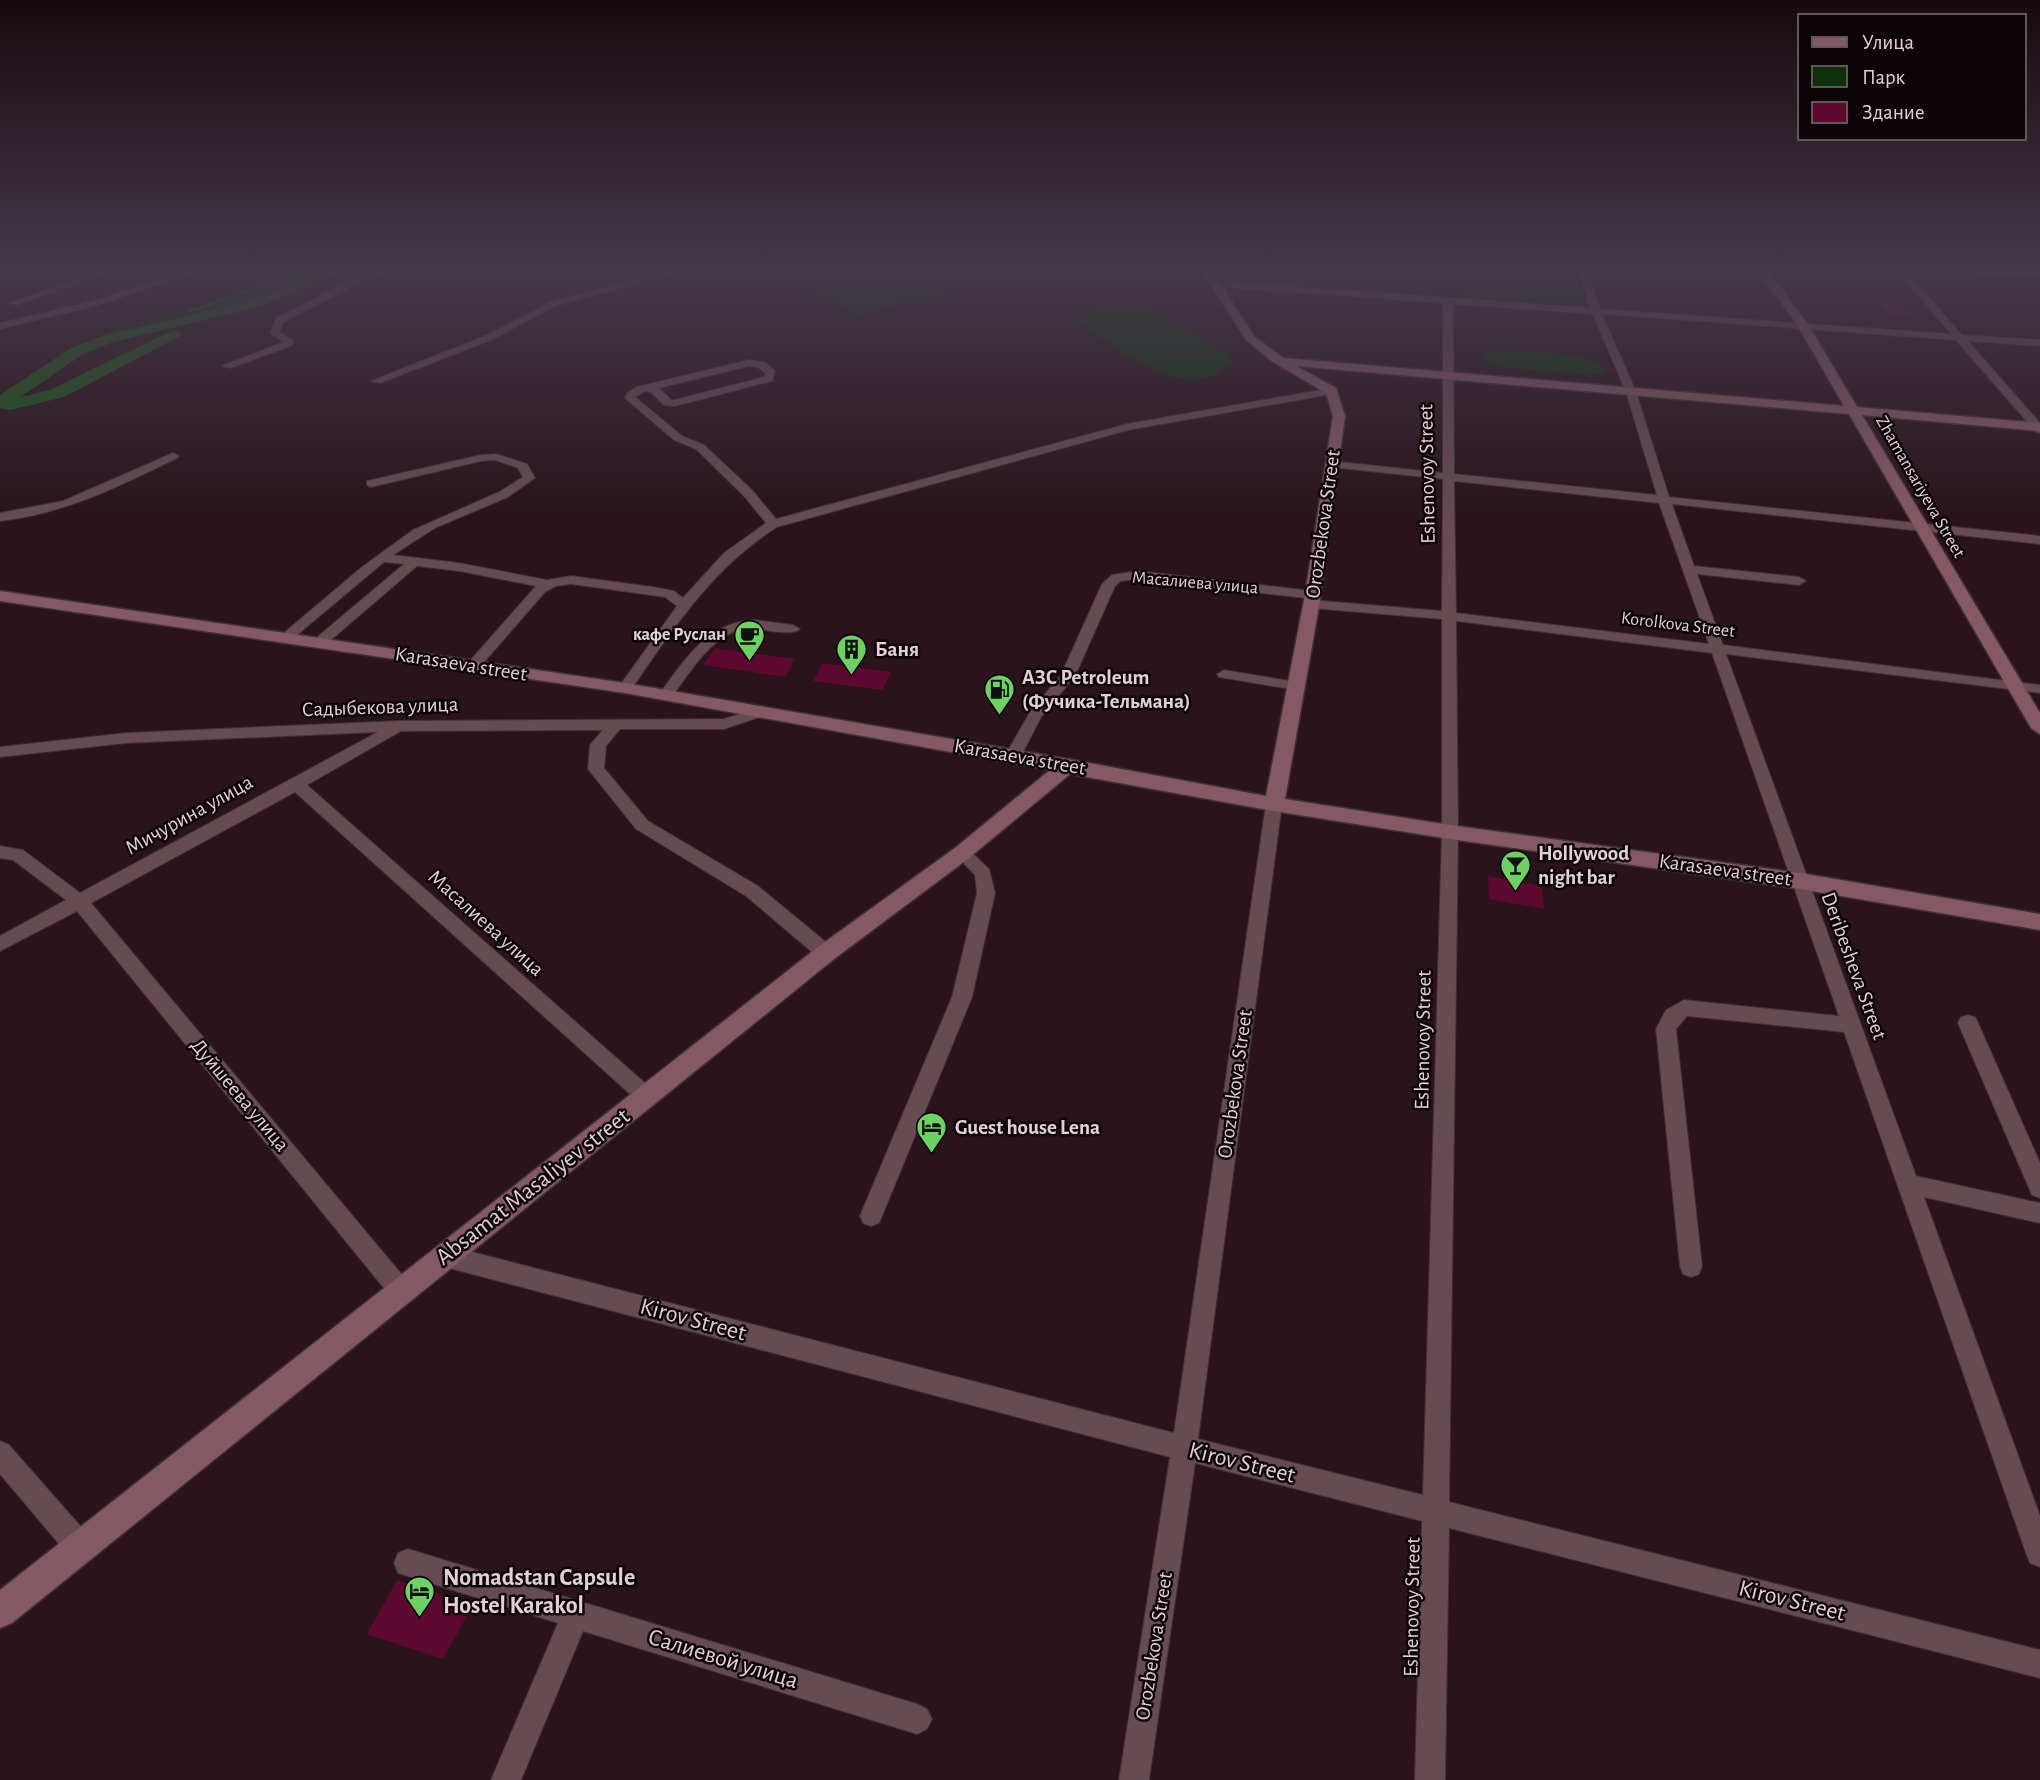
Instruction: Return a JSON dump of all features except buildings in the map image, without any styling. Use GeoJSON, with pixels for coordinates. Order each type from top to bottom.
{"type":"FeatureCollection","features":[{"type":"Feature","properties":{"kind":"street"},"geometry":{"type":"LineString","coordinates":[[227,366],[265,352]]}},
{"type":"Feature","properties":{"kind":"street"},"geometry":{"type":"LineString","coordinates":[[376,381],[451,352]]}},
{"type":"Feature","properties":{"kind":"street"},"geometry":{"type":"LineString","coordinates":[[1270,352],[1332,391]]}},
{"type":"Feature","properties":{"kind":"street","name":"Eshenovoy Street"},"geometry":{"type":"LineString","coordinates":[[1430,1780],[1450,832],[1449,352]]}},
{"type":"Feature","properties":{"kind":"street","name":"Deribesheva Street"},"geometry":{"type":"LineString","coordinates":[[1613,352],[1630,392],[1664,499],[2040,1553]]}},
{"type":"Feature","properties":{"kind":"street","name":"Zhamansariyeva Street"},"geometry":{"type":"LineString","coordinates":[[1818,352],[2040,728]]}},
{"type":"Feature","properties":{"kind":"street"},"geometry":{"type":"LineString","coordinates":[[1971,352],[2039,428]]}},
{"type":"Feature","properties":{"kind":"street"},"geometry":{"type":"LineString","coordinates":[[1283,361],[2039,428]]}},
{"type":"Feature","properties":{"kind":"street"},"geometry":{"type":"LineString","coordinates":[[646,388],[655,390],[668,403],[675,403],[768,379],[771,373],[761,364],[749,363],[646,388],[635,391],[631,398],[678,438],[701,447],[748,493],[773,524]]}},
{"type":"Feature","properties":{"kind":"street"},"geometry":{"type":"LineString","coordinates":[[625,688],[685,605],[730,554],[746,539],[773,524],[1127,427],[1332,391]]}},
{"type":"Feature","properties":{"kind":"street","name":"Orozbekova Street"},"geometry":{"type":"LineString","coordinates":[[1134,1780],[1184,1448],[1274,804],[1312,599],[1339,416],[1332,391]]}},
{"type":"Feature","properties":{"kind":"street"},"geometry":{"type":"LineString","coordinates":[[0,517],[23,516],[58,505],[107,487],[173,456]]}},
{"type":"Feature","properties":{"kind":"street"},"geometry":{"type":"LineString","coordinates":[[286,637],[382,558],[440,520],[522,484],[528,475],[523,467],[496,457],[371,483]]}},
{"type":"Feature","properties":{"kind":"street"},"geometry":{"type":"LineString","coordinates":[[1331,464],[2040,540]]}},
{"type":"Feature","properties":{"kind":"street"},"geometry":{"type":"LineString","coordinates":[[382,558],[459,567],[546,584],[571,580],[653,591],[669,594],[685,605]]}},
{"type":"Feature","properties":{"kind":"street"},"geometry":{"type":"LineString","coordinates":[[320,642],[413,563]]}},
{"type":"Feature","properties":{"kind":"street"},"geometry":{"type":"LineString","coordinates":[[1689,569],[1800,581]]}},
{"type":"Feature","properties":{"kind":"street","name":"Масалиева улица"},"geometry":{"type":"LineString","coordinates":[[1013,756],[1035,715],[1068,676],[1109,584],[1117,578],[1137,575],[1312,599]]}},
{"type":"Feature","properties":{"kind":"street"},"geometry":{"type":"LineString","coordinates":[[473,666],[546,584]]}},
{"type":"Feature","properties":{"kind":"street","name":"Karasaeva street"},"geometry":{"type":"LineString","coordinates":[[0,596],[625,688],[1068,765],[1274,804],[1450,832],[1800,881],[2040,922]]}},
{"type":"Feature","properties":{"kind":"street","name":"Korolkova Street"},"geometry":{"type":"LineString","coordinates":[[1312,599],[2040,689]]}},
{"type":"Feature","properties":{"kind":"street"},"geometry":{"type":"LineString","coordinates":[[666,695],[696,655],[729,630],[742,625],[793,629]]}},
{"type":"Feature","properties":{"kind":"street"},"geometry":{"type":"LineString","coordinates":[[1224,674],[1296,686]]}},
{"type":"Feature","properties":{"kind":"street","name":"Садыбекова улица"},"geometry":{"type":"LineString","coordinates":[[0,752],[126,738],[398,726],[724,724],[761,712]]}},
{"type":"Feature","properties":{"kind":"street"},"geometry":{"type":"LineString","coordinates":[[616,724],[598,745],[596,769],[642,825],[752,891],[826,953]]}},
{"type":"Feature","properties":{"kind":"street","name":"Мичурина улица"},"geometry":{"type":"LineString","coordinates":[[0,944],[362,749],[398,726]]}},
{"type":"Feature","properties":{"kind":"street","name":"Absamat Masaliyev street"},"geometry":{"type":"LineString","coordinates":[[0,1612],[400,1290],[826,953],[962,853],[1068,765]]}},
{"type":"Feature","properties":{"kind":"street","name":"Масалиева улица"},"geometry":{"type":"LineString","coordinates":[[295,783],[647,1097]]}},
{"type":"Feature","properties":{"kind":"street","name":"Дуйшеева улица"},"geometry":{"type":"LineString","coordinates":[[0,852],[17,854],[79,901],[400,1290]]}},
{"type":"Feature","properties":{"kind":"street"},"geometry":{"type":"LineString","coordinates":[[871,1216],[962,997],[986,892],[983,873],[962,853]]}},
{"type":"Feature","properties":{"kind":"street"},"geometry":{"type":"LineString","coordinates":[[1691,1266],[1666,1028],[1673,1016],[1684,1008],[1851,1025]]}},
{"type":"Feature","properties":{"kind":"street"},"geometry":{"type":"LineString","coordinates":[[1968,1023],[2040,1188]]}},
{"type":"Feature","properties":{"kind":"street"},"geometry":{"type":"LineString","coordinates":[[1908,1184],[2040,1213]]}},
{"type":"Feature","properties":{"kind":"street","name":"Kirov Street"},"geometry":{"type":"LineString","coordinates":[[446,1256],[1184,1448],[2040,1664]]}},
{"type":"Feature","properties":{"kind":"street"},"geometry":{"type":"LineString","coordinates":[[0,1454],[80,1547]]}},
{"type":"Feature","properties":{"kind":"street","name":"Салиевой улица"},"geometry":{"type":"LineString","coordinates":[[408,1563],[917,1719]]}},
{"type":"Feature","properties":{"kind":"street"},"geometry":{"type":"LineString","coordinates":[[506,1780],[576,1615]]}},
{"type":"Feature","properties":{"kind":"green space"},"geometry":{"type":"Polygon","coordinates":[[[1122,352],[1226,352],[1231,355],[1232,364],[1214,375],[1195,379],[1155,371],[1122,352]]]}},
{"type":"Feature","properties":{"kind":"green space"},"geometry":{"type":"Polygon","coordinates":[[[1486,352],[1541,353],[1583,358],[1605,368],[1602,374],[1587,375],[1501,367],[1490,364],[1482,357],[1486,352]]]}},
{"type":"Feature","properties":{"kind":"waterway"},"geometry":{"type":"LineString","coordinates":[[0,403],[75,352]]}},
{"type":"Feature","properties":{"kind":"waterway"},"geometry":{"type":"LineString","coordinates":[[10,405],[58,393],[140,352]]}},
{"type":"Feature","properties":{"kind":"place","name":"кафе Руслан"},"geometry":{"type":"Point","coordinates":[749,662]}},
{"type":"Feature","properties":{"kind":"place","name":"Баня"},"geometry":{"type":"Point","coordinates":[852,676]}},
{"type":"Feature","properties":{"kind":"place","name":"АЗС Petroleum (Фучика-Тельмана)"},"geometry":{"type":"Point","coordinates":[999,716]}},
{"type":"Feature","properties":{"kind":"place","name":"Hollywood night bar"},"geometry":{"type":"Point","coordinates":[1515,892]}},
{"type":"Feature","properties":{"kind":"place","name":"Guest house Lena"},"geometry":{"type":"Point","coordinates":[932,1154]}},
{"type":"Feature","properties":{"kind":"place","name":"Nomadstan Capsule Hostel Karakol"},"geometry":{"type":"Point","coordinates":[420,1619]}}]}
